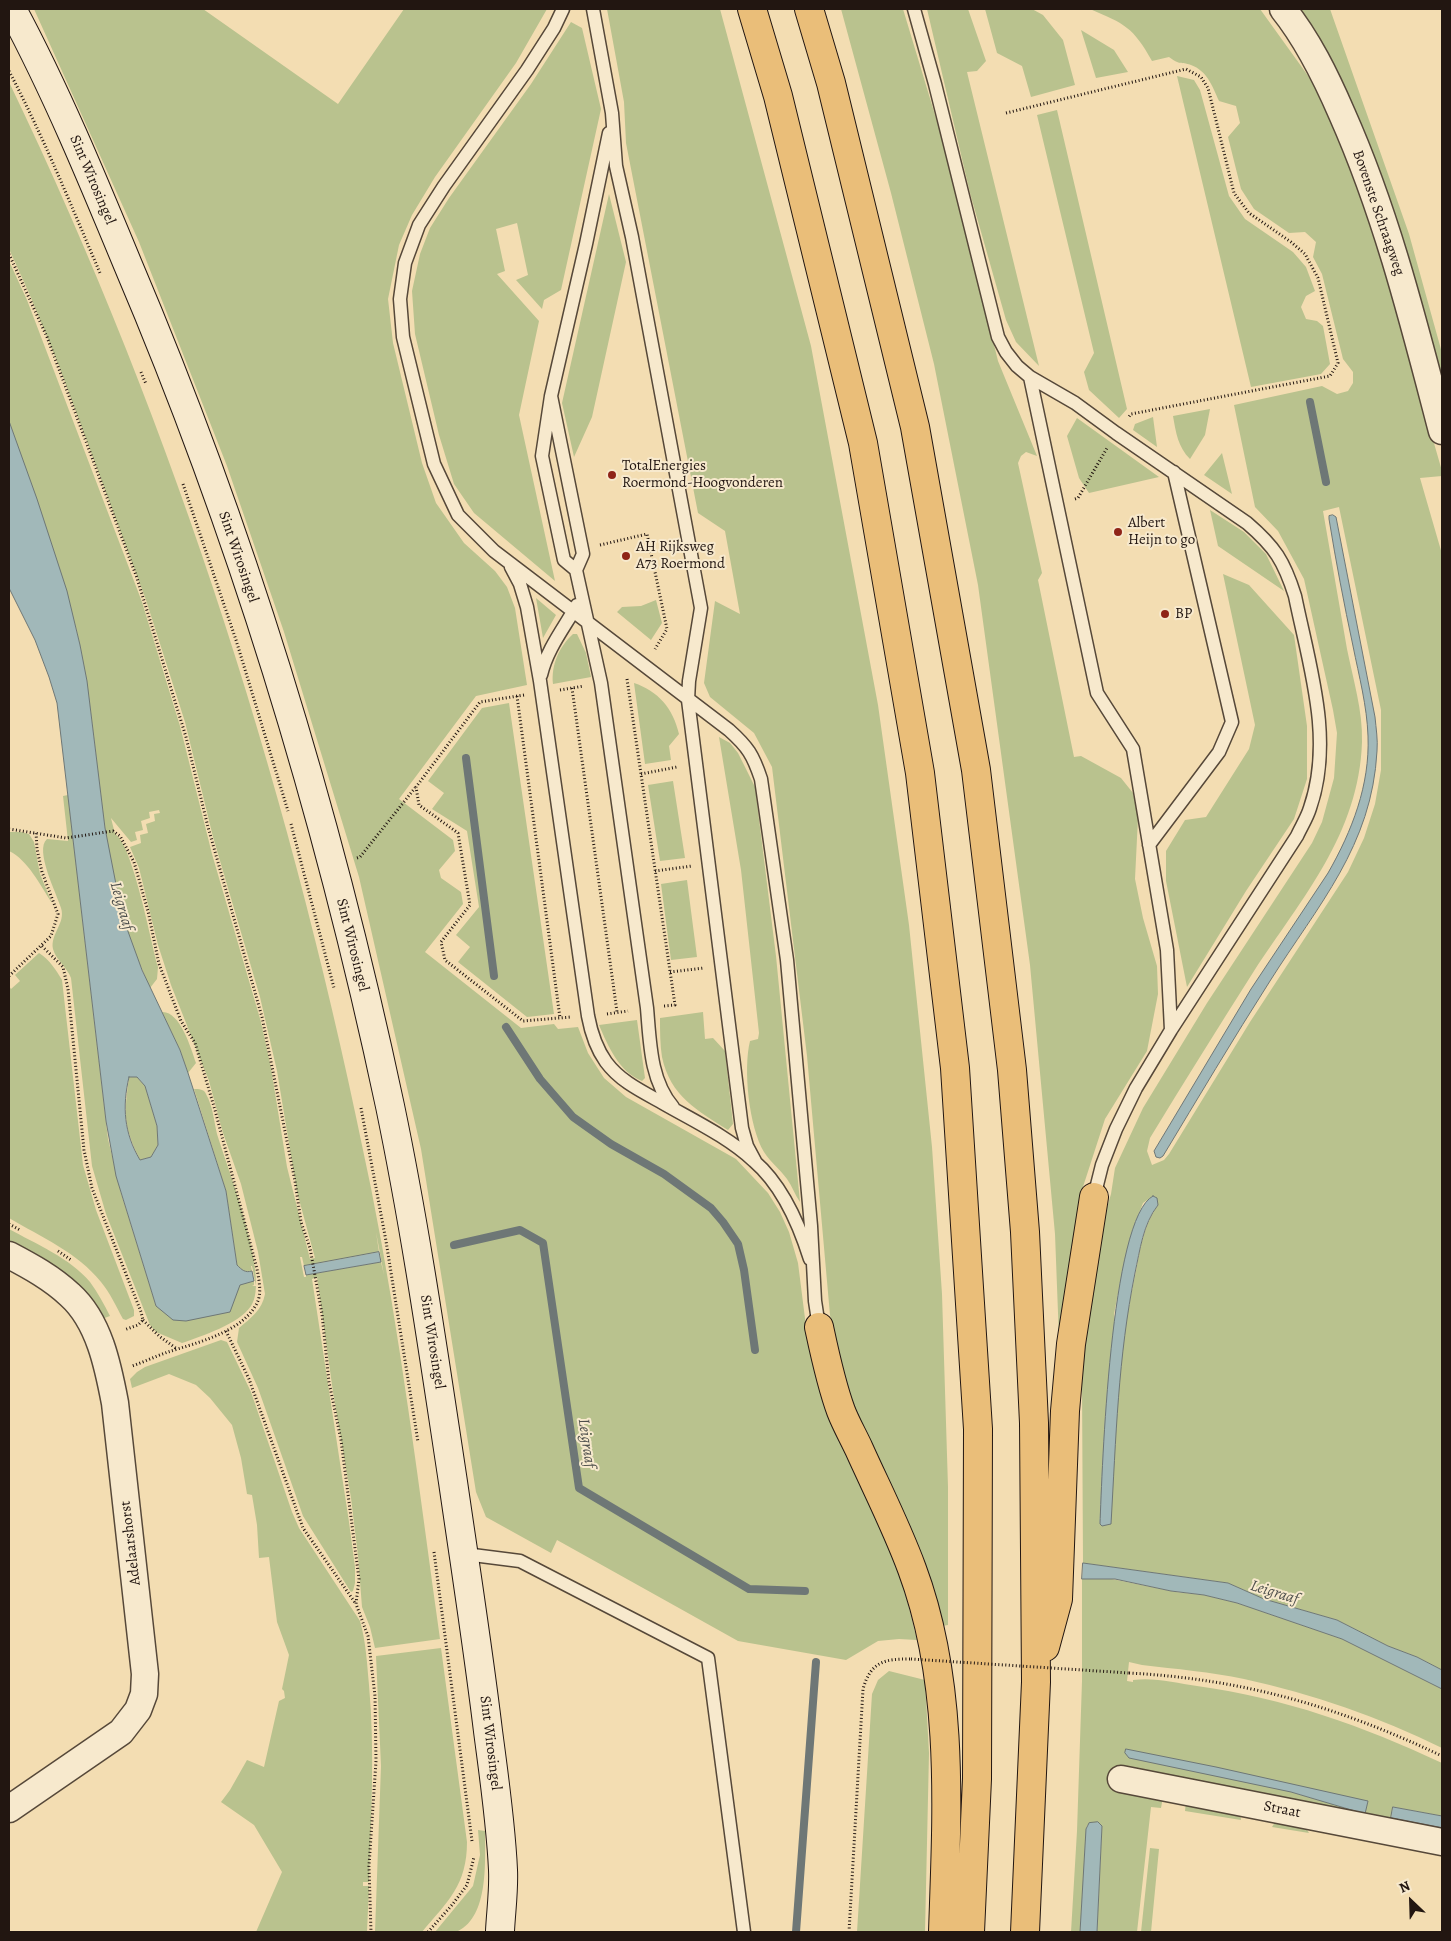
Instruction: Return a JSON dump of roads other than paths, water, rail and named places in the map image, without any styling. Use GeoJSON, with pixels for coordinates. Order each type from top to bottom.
{"type":"FeatureCollection","features":[{"type":"Feature","properties":{"kind":"highway"},"geometry":{"type":"LineString","coordinates":[[752,9],[778,96],[863,443],[920,773],[955,1068],[978,1430],[977,1779],[970,1932]]}},
{"type":"Feature","properties":{"kind":"highway"},"geometry":{"type":"LineString","coordinates":[[809,9],[831,83],[915,427],[976,770],[1012,1070],[1025,1232],[1034,1423],[1036,1682],[1025,1932]]}},
{"type":"Feature","properties":{"kind":"highway"},"geometry":{"type":"LineString","coordinates":[[1036,1682],[1058,1599],[1071,1344],[1094,1197]]}},
{"type":"Feature","properties":{"kind":"highway"},"geometry":{"type":"LineString","coordinates":[[819,1327],[841,1411],[896,1528],[927,1615],[945,1742],[946,1842],[943,1932]]}},
{"type":"Feature","properties":{"kind":"main road","name":"Sint Wirosingel"},"geometry":{"type":"LineString","coordinates":[[12,9],[46,76],[89,172],[150,315],[203,454],[264,633],[317,804],[358,963],[390,1106],[416,1239],[465,1554],[500,1836],[503,1875],[499,1932]]}},
{"type":"Feature","properties":{"kind":"street","name":"Bovenste Schraagweg"},"geometry":{"type":"LineString","coordinates":[[1283,9],[1290,17],[1324,73],[1373,191],[1414,322],[1442,431]]}},
{"type":"Feature","properties":{"kind":"street","name":"Adelaarshorst"},"geometry":{"type":"LineString","coordinates":[[9,1255],[45,1275],[71,1296],[87,1316],[110,1373],[146,1674],[144,1694],[138,1710],[121,1732],[9,1809]]}},
{"type":"Feature","properties":{"kind":"street","name":"Straat"},"geometry":{"type":"LineString","coordinates":[[1121,1779],[1442,1842]]}},
{"type":"Feature","properties":{"kind":"lane"},"geometry":{"type":"LineString","coordinates":[[563,9],[554,28],[527,70],[444,186],[419,225],[405,263],[400,299],[403,337],[434,464],[458,515],[494,551],[509,563],[729,730],[748,747],[756,763],[761,779],[787,960],[815,1301],[819,1327]]}},
{"type":"Feature","properties":{"kind":"lane"},"geometry":{"type":"LineString","coordinates":[[593,9],[612,113],[616,166],[632,237],[701,608],[689,681],[688,700],[723,965],[742,1128],[747,1146],[755,1161],[778,1190],[792,1213],[809,1257],[814,1279]]}},
{"type":"Feature","properties":{"kind":"lane"},"geometry":{"type":"LineString","coordinates":[[914,9],[936,84],[998,337],[1006,352],[1017,366],[1030,377],[1075,403],[1116,434],[1247,523],[1267,540],[1279,556],[1288,574],[1295,596],[1320,728],[1320,761],[1316,788],[1305,819],[1136,1088],[1116,1129],[1102,1165],[1094,1197]]}},
{"type":"Feature","properties":{"kind":"lane"},"geometry":{"type":"LineString","coordinates":[[576,570],[564,560],[542,456],[551,396],[608,142],[612,113]]}},
{"type":"Feature","properties":{"kind":"lane"},"geometry":{"type":"LineString","coordinates":[[1030,377],[1097,693],[1133,749],[1167,950],[1171,1030]]}},
{"type":"Feature","properties":{"kind":"lane"},"geometry":{"type":"LineString","coordinates":[[551,396],[583,554],[576,570],[601,683],[647,1008],[652,1056],[658,1082],[667,1101],[675,1110]]}},
{"type":"Feature","properties":{"kind":"lane"},"geometry":{"type":"LineString","coordinates":[[1149,845],[1219,752],[1232,722],[1174,472]]}},
{"type":"Feature","properties":{"kind":"lane"},"geometry":{"type":"LineString","coordinates":[[509,563],[520,584],[527,607],[540,680],[590,1030],[606,1062],[630,1086],[675,1110],[725,1140],[755,1161]]}},
{"type":"Feature","properties":{"kind":"lane"},"geometry":{"type":"LineString","coordinates":[[540,680],[544,662],[549,651],[581,598]]}},
{"type":"Feature","properties":{"kind":"lane"},"geometry":{"type":"LineString","coordinates":[[465,1554],[520,1561],[708,1658],[744,1932]]}},
{"type":"Feature","properties":{"kind":"water"},"geometry":{"type":"Polygon","coordinates":[[[9,421],[67,591],[80,645],[87,681],[105,828],[122,915],[142,970],[180,1050],[188,1073],[226,1191],[237,1265],[244,1271],[252,1271],[254,1281],[240,1285],[230,1312],[186,1321],[173,1320],[156,1306],[116,1176],[106,1121],[57,703],[35,640],[9,588],[9,421]],[[129,1077],[125,1109],[128,1130],[140,1160],[151,1157],[158,1145],[157,1126],[145,1086],[137,1077],[129,1077]]]}},
{"type":"Feature","properties":{"kind":"water"},"geometry":{"type":"Polygon","coordinates":[[[1333,515],[1336,517],[1375,717],[1377,751],[1373,785],[1365,816],[1354,845],[1324,900],[1256,1003],[1163,1156],[1160,1158],[1156,1157],[1154,1151],[1251,989],[1328,873],[1345,841],[1363,790],[1368,754],[1366,714],[1329,519],[1329,516],[1333,515]]]}},
{"type":"Feature","properties":{"kind":"water"},"geometry":{"type":"Polygon","coordinates":[[[1153,1196],[1157,1198],[1158,1205],[1149,1220],[1143,1238],[1129,1304],[1118,1398],[1111,1524],[1102,1526],[1100,1524],[1106,1403],[1118,1296],[1127,1249],[1138,1214],[1153,1196]]]}},
{"type":"Feature","properties":{"kind":"water"},"geometry":{"type":"Polygon","coordinates":[[[379,1252],[381,1262],[306,1275],[304,1266],[379,1252]]]}},
{"type":"Feature","properties":{"kind":"water"},"geometry":{"type":"Polygon","coordinates":[[[1083,1563],[1228,1583],[1264,1599],[1337,1620],[1388,1646],[1417,1657],[1442,1670],[1442,1689],[1342,1639],[1237,1603],[1115,1579],[1082,1579],[1083,1563]]]}},
{"type":"Feature","properties":{"kind":"water"},"geometry":{"type":"Polygon","coordinates":[[[1126,1749],[1368,1801],[1365,1814],[1291,1792],[1129,1758],[1125,1753],[1126,1749]]]}},
{"type":"Feature","properties":{"kind":"water"},"geometry":{"type":"Polygon","coordinates":[[[1393,1807],[1442,1816],[1442,1828],[1391,1818],[1393,1807]]]}},
{"type":"Feature","properties":{"kind":"water"},"geometry":{"type":"Polygon","coordinates":[[[1098,1822],[1102,1826],[1097,1932],[1080,1932],[1086,1829],[1089,1823],[1098,1822]]]}},
{"type":"Feature","properties":{"kind":"waterway"},"geometry":{"type":"LineString","coordinates":[[1310,402],[1326,482]]}},
{"type":"Feature","properties":{"kind":"waterway"},"geometry":{"type":"LineString","coordinates":[[466,758],[494,976]]}},
{"type":"Feature","properties":{"kind":"waterway"},"geometry":{"type":"LineString","coordinates":[[506,1027],[540,1079],[573,1117],[611,1144],[664,1174],[711,1208],[723,1222],[738,1244],[744,1270],[755,1350]]}},
{"type":"Feature","properties":{"kind":"waterway","name":"Leigraaf"},"geometry":{"type":"LineString","coordinates":[[454,1245],[520,1230],[543,1243],[579,1488],[749,1589],[805,1591]]}},
{"type":"Feature","properties":{"kind":"waterway"},"geometry":{"type":"LineString","coordinates":[[796,1932],[816,1662]]}},
{"type":"Feature","properties":{"kind":"place","name":"TotalEnergies Roermond-Hoogvonderen"},"geometry":{"type":"Point","coordinates":[612,475]}},
{"type":"Feature","properties":{"kind":"place","name":"Albert Heijn to go"},"geometry":{"type":"Point","coordinates":[1118,532]}},
{"type":"Feature","properties":{"kind":"place","name":"AH Rijksweg A73 Roermond"},"geometry":{"type":"Point","coordinates":[626,556]}},
{"type":"Feature","properties":{"kind":"place","name":"BP"},"geometry":{"type":"Point","coordinates":[1165,614]}}]}
